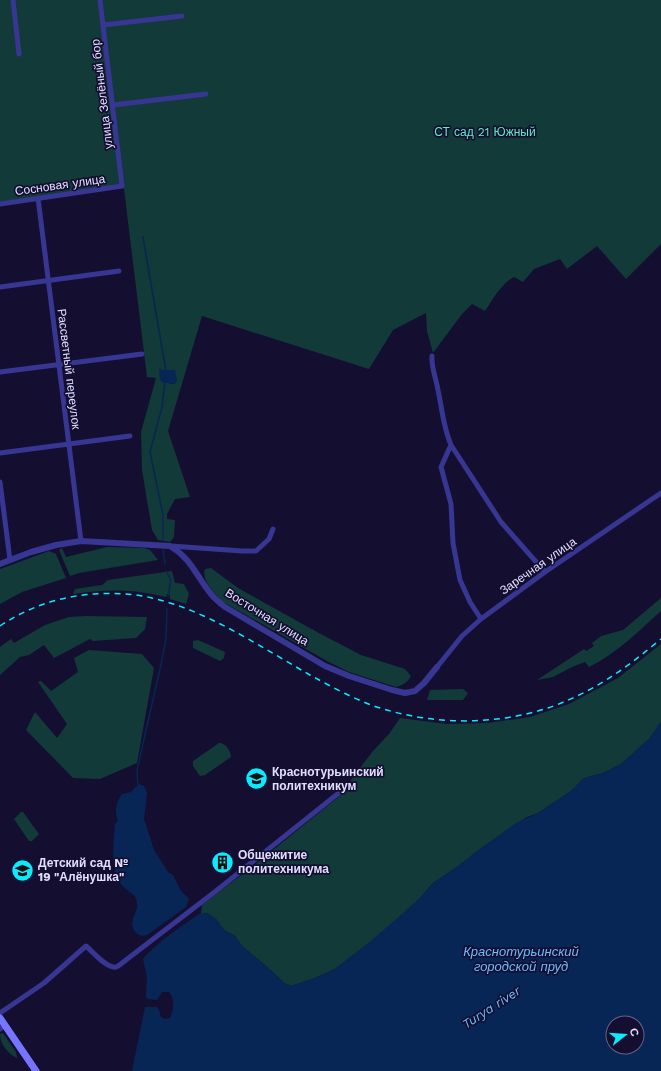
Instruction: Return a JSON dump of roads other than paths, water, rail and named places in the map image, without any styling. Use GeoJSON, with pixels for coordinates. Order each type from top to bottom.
{"type":"FeatureCollection","features":[{"type":"Feature","properties":{"kind":"main road"},"geometry":{"type":"LineString","coordinates":[[0,1018],[3,1027],[36,1071]]}},
{"type":"Feature","properties":{"kind":"street"},"geometry":{"type":"LineString","coordinates":[[12,0],[19,54]]}},
{"type":"Feature","properties":{"kind":"street","name":"улица Зелёный бор"},"geometry":{"type":"LineString","coordinates":[[100,0],[122,186]]}},
{"type":"Feature","properties":{"kind":"street"},"geometry":{"type":"LineString","coordinates":[[103,25],[182,16]]}},
{"type":"Feature","properties":{"kind":"street"},"geometry":{"type":"LineString","coordinates":[[113,105],[206,94]]}},
{"type":"Feature","properties":{"kind":"street","name":"Сосновая улица"},"geometry":{"type":"LineString","coordinates":[[0,204],[122,186]]}},
{"type":"Feature","properties":{"kind":"street","name":"Рассветный переулок"},"geometry":{"type":"LineString","coordinates":[[38,198],[81,541]]}},
{"type":"Feature","properties":{"kind":"street"},"geometry":{"type":"LineString","coordinates":[[0,287],[119,271]]}},
{"type":"Feature","properties":{"kind":"street"},"geometry":{"type":"LineString","coordinates":[[0,372],[142,354]]}},
{"type":"Feature","properties":{"kind":"street"},"geometry":{"type":"LineString","coordinates":[[432,356],[432,364],[440,397],[444,424],[451,445],[501,522],[545,572]]}},
{"type":"Feature","properties":{"kind":"street"},"geometry":{"type":"LineString","coordinates":[[0,453],[130,436]]}},
{"type":"Feature","properties":{"kind":"street"},"geometry":{"type":"LineString","coordinates":[[451,445],[441,467],[451,504],[453,543],[460,580],[470,602],[481,619]]}},
{"type":"Feature","properties":{"kind":"street"},"geometry":{"type":"LineString","coordinates":[[0,482],[10,560]]}},
{"type":"Feature","properties":{"kind":"street","name":"Заречная улица"},"geometry":{"type":"LineString","coordinates":[[437,667],[462,636],[481,619],[545,572],[661,493]]}},
{"type":"Feature","properties":{"kind":"street"},"geometry":{"type":"LineString","coordinates":[[0,564],[31,552],[56,545],[81,541],[256,551],[269,539],[273,529]]}},
{"type":"Feature","properties":{"kind":"street","name":"Восточная улица"},"geometry":{"type":"LineString","coordinates":[[170,546],[187,559],[212,595],[225,607],[325,666],[349,676],[405,693],[415,690],[424,683],[437,667]]}},
{"type":"Feature","properties":{"kind":"street"},"geometry":{"type":"LineString","coordinates":[[0,1013],[44,983],[86,946],[103,962],[111,967],[116,967],[122,964],[340,792]]}},
{"type":"Feature","properties":{"kind":"water"},"geometry":{"type":"Polygon","coordinates":[[[159,368],[162,370],[175,370],[177,379],[176,383],[162,382],[160,380],[159,368]]]}},
{"type":"Feature","properties":{"kind":"water","name":"Краснотурьинский городской пруд"},"geometry":{"type":"Polygon","coordinates":[[[661,722],[661,1071],[132,1071],[145,1007],[157,1007],[161,1017],[165,1019],[170,1018],[173,1008],[173,1001],[169,992],[162,992],[157,1000],[148,999],[146,997],[147,978],[143,959],[178,928],[201,913],[207,913],[216,919],[224,930],[235,936],[242,946],[284,983],[294,985],[315,978],[335,969],[370,942],[419,899],[433,883],[516,823],[538,813],[571,791],[584,778],[603,773],[621,764],[649,739],[661,722]]]}},
{"type":"Feature","properties":{"kind":"water"},"geometry":{"type":"Polygon","coordinates":[[[139,784],[144,786],[147,793],[144,819],[154,850],[168,872],[173,875],[181,891],[189,899],[186,907],[144,936],[137,934],[133,927],[132,924],[137,907],[135,896],[120,883],[114,867],[113,853],[115,824],[118,821],[116,814],[117,804],[122,794],[131,792],[139,784]]]}},
{"type":"Feature","properties":{"kind":"waterway"},"geometry":{"type":"LineString","coordinates":[[143,237],[166,371]]}},
{"type":"Feature","properties":{"kind":"waterway"},"geometry":{"type":"LineString","coordinates":[[163,540],[163,515],[150,452],[162,407],[165,381]]}},
{"type":"Feature","properties":{"kind":"waterway"},"geometry":{"type":"LineString","coordinates":[[163,550],[165,564]]}},
{"type":"Feature","properties":{"kind":"waterway"},"geometry":{"type":"LineString","coordinates":[[166,571],[171,580],[168,597]]}},
{"type":"Feature","properties":{"kind":"waterway"},"geometry":{"type":"LineString","coordinates":[[138,786],[137,770],[166,639],[167,609]]}},
{"type":"Feature","properties":{"kind":"railway"},"geometry":{"type":"LineString","coordinates":[[0,626],[33,608],[69,597],[94,594],[130,594],[145,596],[193,611],[213,620],[253,641],[310,675],[349,696],[366,703],[417,717],[461,721],[505,718],[548,708],[591,689],[633,662],[661,639]]}},
{"type":"Feature","properties":{"kind":"place","name":"Краснотурьинский политехникум"},"geometry":{"type":"Point","coordinates":[257,779]}},
{"type":"Feature","properties":{"kind":"place","name":"Общежитие политехникума"},"geometry":{"type":"Point","coordinates":[223,862]}},
{"type":"Feature","properties":{"kind":"place","name":"Детский сад № 19 \"Алёнушка\""},"geometry":{"type":"Point","coordinates":[22,870]}},
{"type":"Feature","properties":{"kind":"park label","name":"СТ сад 21 Южный"},"geometry":{"type":"Point","coordinates":[485,132]}},
{"type":"Feature","properties":{"kind":"water label","name":"Turya river"},"geometry":{"type":"Point","coordinates":[491,1007]}}]}
